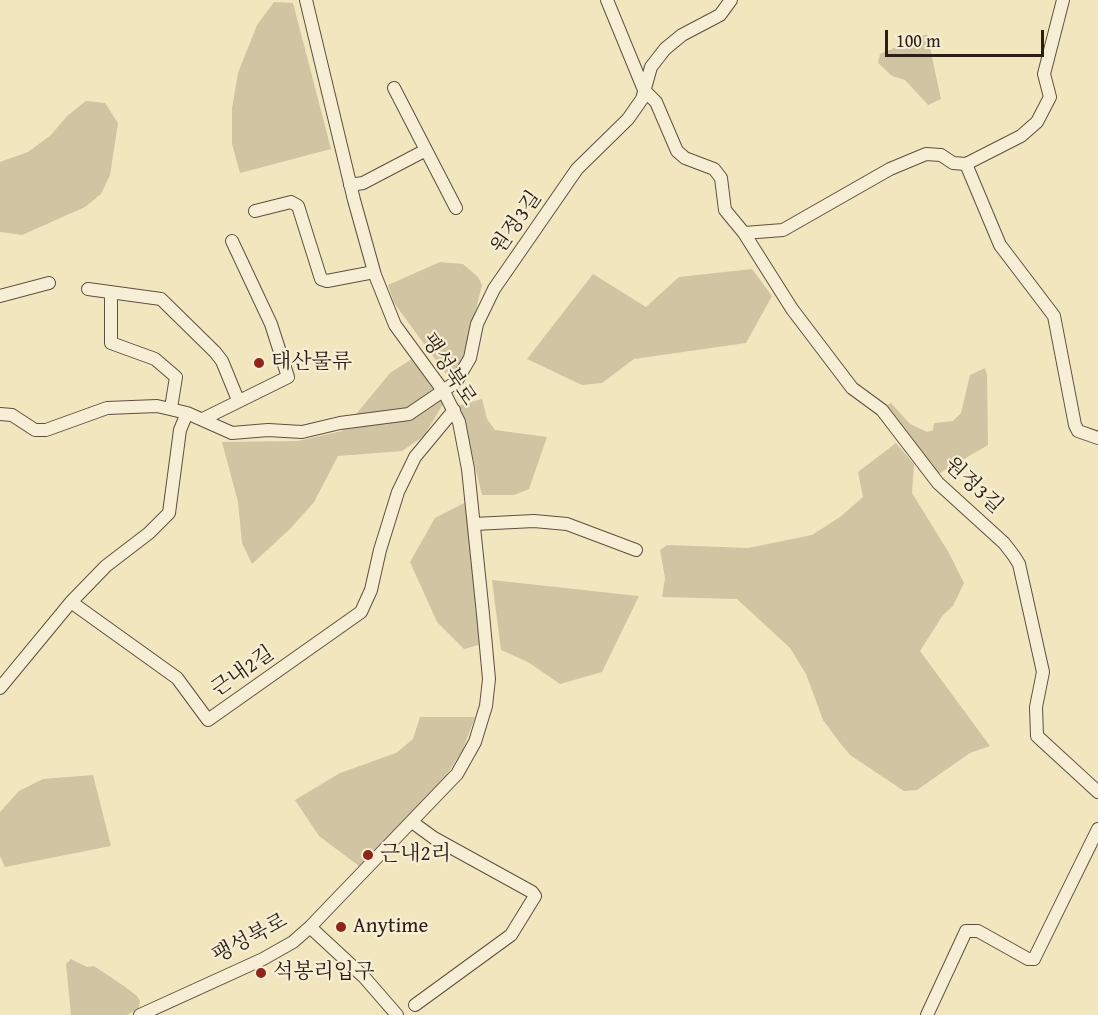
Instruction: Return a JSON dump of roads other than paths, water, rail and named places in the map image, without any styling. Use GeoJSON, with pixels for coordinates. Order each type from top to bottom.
{"type":"FeatureCollection","features":[{"type":"Feature","properties":{"kind":"street","name":"팽성북로"},"geometry":{"type":"LineString","coordinates":[[140,1015],[263,959],[292,942],[310,927],[457,774],[475,742],[486,706],[489,679],[468,469],[459,422],[444,392],[395,325],[374,272],[350,185],[306,0]]}},
{"type":"Feature","properties":{"kind":"street","name":"원정3길"},"geometry":{"type":"LineString","coordinates":[[607,0],[644,90],[656,102],[677,151],[685,158],[714,170],[721,178],[725,210],[744,233],[792,309],[852,388],[882,410],[938,483],[1004,543],[1019,564],[1043,672],[1036,707],[1036,736],[1050,752],[1098,792]]}},
{"type":"Feature","properties":{"kind":"street","name":"원정3길"},"geometry":{"type":"LineString","coordinates":[[444,392],[456,382],[470,358],[477,324],[494,289],[577,169],[628,119],[642,99],[651,67],[665,49],[682,35],[720,15],[731,0]]}},
{"type":"Feature","properties":{"kind":"street"},"geometry":{"type":"LineString","coordinates":[[744,233],[783,230],[871,179],[926,154],[941,155],[953,163],[966,164],[1021,136],[1037,122],[1050,97],[1044,74],[1063,0]]}},
{"type":"Feature","properties":{"kind":"street"},"geometry":{"type":"LineString","coordinates":[[394,88],[456,208]]}},
{"type":"Feature","properties":{"kind":"street"},"geometry":{"type":"LineString","coordinates":[[350,185],[363,183],[426,150]]}},
{"type":"Feature","properties":{"kind":"street"},"geometry":{"type":"LineString","coordinates":[[966,164],[1000,245],[1054,316],[1075,425],[1078,431],[1098,438]]}},
{"type":"Feature","properties":{"kind":"street"},"geometry":{"type":"LineString","coordinates":[[255,211],[291,202],[298,206],[321,279],[327,281],[374,272]]}},
{"type":"Feature","properties":{"kind":"street"},"geometry":{"type":"LineString","coordinates":[[202,419],[288,377],[271,324],[232,241]]}},
{"type":"Feature","properties":{"kind":"street"},"geometry":{"type":"LineString","coordinates":[[0,296],[49,283]]}},
{"type":"Feature","properties":{"kind":"street"},"geometry":{"type":"LineString","coordinates":[[88,289],[160,299],[215,352],[237,400]]}},
{"type":"Feature","properties":{"kind":"street"},"geometry":{"type":"LineString","coordinates":[[111,293],[111,343],[155,359],[176,377],[171,408]]}},
{"type":"Feature","properties":{"kind":"street"},"geometry":{"type":"LineString","coordinates":[[0,414],[12,415],[35,430],[46,430],[107,408],[158,406],[187,413],[232,433],[268,430],[302,432],[340,423],[409,414],[444,392]]}},
{"type":"Feature","properties":{"kind":"street","name":"근내2길"},"geometry":{"type":"LineString","coordinates":[[71,602],[177,678],[208,720],[361,612],[371,590],[380,550],[398,492],[415,457],[453,410]]}},
{"type":"Feature","properties":{"kind":"street"},"geometry":{"type":"LineString","coordinates":[[0,687],[71,602],[106,566],[149,533],[169,513],[180,430],[187,413]]}},
{"type":"Feature","properties":{"kind":"street"},"geometry":{"type":"LineString","coordinates":[[474,524],[534,521],[567,524],[636,549]]}},
{"type":"Feature","properties":{"kind":"street"},"geometry":{"type":"LineString","coordinates":[[412,822],[434,838],[498,872],[535,896],[511,935],[416,1005]]}},
{"type":"Feature","properties":{"kind":"street"},"geometry":{"type":"LineString","coordinates":[[927,1015],[966,931],[978,931],[1028,959],[1034,959],[1098,829]]}},
{"type":"Feature","properties":{"kind":"street"},"geometry":{"type":"LineString","coordinates":[[310,927],[364,977],[397,1015]]}},
{"type":"Feature","properties":{"kind":"place","name":"태산물류"},"geometry":{"type":"Point","coordinates":[259,363]}},
{"type":"Feature","properties":{"kind":"place","name":"근내2리"},"geometry":{"type":"Point","coordinates":[368,855]}},
{"type":"Feature","properties":{"kind":"place","name":"Anytime"},"geometry":{"type":"Point","coordinates":[341,927]}},
{"type":"Feature","properties":{"kind":"place","name":"석봉리입구"},"geometry":{"type":"Point","coordinates":[261,973]}}]}
